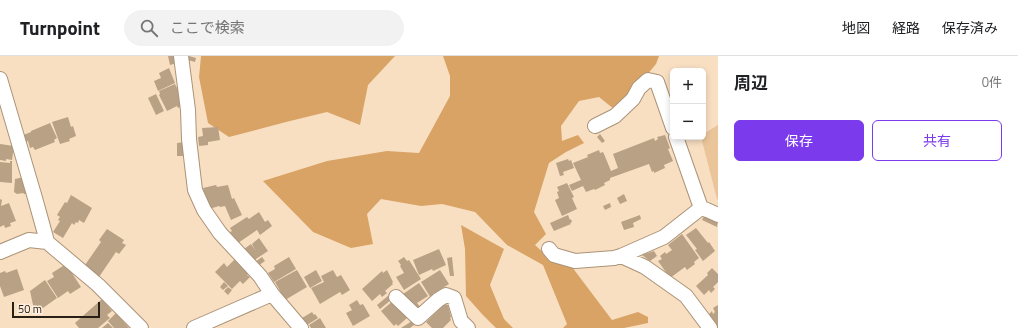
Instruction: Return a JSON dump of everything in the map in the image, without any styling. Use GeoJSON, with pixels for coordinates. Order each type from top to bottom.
{"type":"FeatureCollection","features":[{"type":"Feature","properties":{"kind":"street"},"geometry":{"type":"LineString","coordinates":[[181,56],[188,110],[189,139],[195,190],[204,210],[220,233],[260,276],[272,294],[301,328]]}},
{"type":"Feature","properties":{"kind":"street"},"geometry":{"type":"LineString","coordinates":[[0,79],[47,242]]}},
{"type":"Feature","properties":{"kind":"street"},"geometry":{"type":"LineString","coordinates":[[595,126],[615,116],[633,99],[639,88],[648,80],[657,82],[670,119]]}},
{"type":"Feature","properties":{"kind":"street"},"geometry":{"type":"LineString","coordinates":[[677,140],[701,208]]}},
{"type":"Feature","properties":{"kind":"street"},"geometry":{"type":"LineString","coordinates":[[701,208],[718,215]]}},
{"type":"Feature","properties":{"kind":"street"},"geometry":{"type":"LineString","coordinates":[[549,249],[554,256],[574,261],[614,258],[664,238],[701,208]]}},
{"type":"Feature","properties":{"kind":"street"},"geometry":{"type":"LineString","coordinates":[[0,252],[29,240],[47,242],[98,285],[141,328]]}},
{"type":"Feature","properties":{"kind":"street"},"geometry":{"type":"LineString","coordinates":[[621,256],[645,267],[686,296],[710,328]]}},
{"type":"Feature","properties":{"kind":"street"},"geometry":{"type":"LineString","coordinates":[[194,328],[272,294]]}},
{"type":"Feature","properties":{"kind":"street"},"geometry":{"type":"LineString","coordinates":[[396,297],[418,318],[438,300],[446,295],[454,298],[460,321],[468,328]]}},
{"type":"Feature","properties":{"kind":"shaded area"},"geometry":{"type":"Polygon","coordinates":[[[201,56],[395,56],[368,85],[360,125],[327,112],[229,137],[208,123],[199,77],[201,56]]]}},
{"type":"Feature","properties":{"kind":"shaded area"},"geometry":{"type":"Polygon","coordinates":[[[443,56],[659,56],[656,64],[632,93],[614,109],[599,97],[579,101],[561,126],[562,141],[578,135],[584,143],[549,163],[534,212],[546,234],[535,245],[547,256],[569,263],[612,320],[638,312],[648,317],[648,323],[624,328],[563,328],[567,324],[543,265],[507,245],[475,212],[442,204],[421,206],[381,199],[367,214],[373,244],[351,248],[313,232],[263,181],[327,161],[387,151],[419,153],[450,96],[450,76],[443,56]]]}},
{"type":"Feature","properties":{"kind":"shaded area"},"geometry":{"type":"Polygon","coordinates":[[[718,125],[718,200],[702,140],[706,140],[706,132],[718,125]]]}},
{"type":"Feature","properties":{"kind":"shaded area"},"geometry":{"type":"Polygon","coordinates":[[[461,225],[504,249],[490,285],[504,319],[513,328],[496,328],[466,296],[465,249],[461,225]]]}},
{"type":"Feature","properties":{"kind":"building"},"geometry":{"type":"Polygon","coordinates":[[[168,56],[176,56],[177,63],[170,65],[168,56]]]}},
{"type":"Feature","properties":{"kind":"building"},"geometry":{"type":"Polygon","coordinates":[[[189,56],[196,58],[195,62],[188,60],[189,56]]]}},
{"type":"Feature","properties":{"kind":"building"},"geometry":{"type":"Polygon","coordinates":[[[169,68],[175,83],[158,91],[154,81],[161,78],[159,73],[169,68]]]}},
{"type":"Feature","properties":{"kind":"building"},"geometry":{"type":"Polygon","coordinates":[[[175,84],[185,104],[167,111],[159,95],[159,91],[175,84]]]}},
{"type":"Feature","properties":{"kind":"building"},"geometry":{"type":"Polygon","coordinates":[[[156,94],[164,111],[156,115],[148,98],[156,94]]]}},
{"type":"Feature","properties":{"kind":"building"},"geometry":{"type":"Polygon","coordinates":[[[68,117],[76,136],[69,139],[70,141],[60,144],[52,122],[68,117]]]}},
{"type":"Feature","properties":{"kind":"building"},"geometry":{"type":"Polygon","coordinates":[[[50,123],[57,138],[54,140],[55,142],[35,150],[33,147],[30,148],[28,141],[24,143],[21,136],[50,123]]]}},
{"type":"Feature","properties":{"kind":"building"},"geometry":{"type":"Polygon","coordinates":[[[218,127],[220,140],[208,142],[208,145],[199,146],[198,137],[203,136],[202,128],[218,127]]]}},
{"type":"Feature","properties":{"kind":"building"},"geometry":{"type":"Polygon","coordinates":[[[600,134],[605,141],[602,143],[597,137],[600,134]]]}},
{"type":"Feature","properties":{"kind":"building"},"geometry":{"type":"Polygon","coordinates":[[[665,135],[670,148],[668,149],[673,161],[664,165],[665,168],[654,173],[654,171],[652,172],[649,164],[610,178],[610,180],[604,183],[605,185],[595,190],[586,192],[583,186],[572,191],[569,185],[581,180],[573,163],[588,157],[587,155],[599,150],[600,153],[603,152],[611,171],[618,168],[613,154],[654,138],[655,141],[658,139],[657,137],[665,135]]]}},
{"type":"Feature","properties":{"kind":"building"},"geometry":{"type":"Polygon","coordinates":[[[186,142],[187,156],[177,156],[177,143],[186,142]]]}},
{"type":"Feature","properties":{"kind":"building"},"geometry":{"type":"Polygon","coordinates":[[[0,144],[14,146],[12,160],[0,160],[0,144]]]}},
{"type":"Feature","properties":{"kind":"building"},"geometry":{"type":"Polygon","coordinates":[[[568,159],[569,161],[571,160],[574,168],[563,172],[564,175],[560,176],[556,163],[568,159]]]}},
{"type":"Feature","properties":{"kind":"building"},"geometry":{"type":"Polygon","coordinates":[[[10,161],[12,161],[12,183],[0,182],[0,162],[10,163],[10,161]]]}},
{"type":"Feature","properties":{"kind":"building"},"geometry":{"type":"Polygon","coordinates":[[[24,177],[28,194],[17,194],[14,192],[15,179],[24,177]]]}},
{"type":"Feature","properties":{"kind":"building"},"geometry":{"type":"Polygon","coordinates":[[[567,183],[574,197],[572,198],[577,209],[562,216],[555,200],[559,198],[557,192],[559,191],[557,187],[567,183]]]}},
{"type":"Feature","properties":{"kind":"building"},"geometry":{"type":"Polygon","coordinates":[[[216,185],[217,187],[228,185],[232,199],[234,198],[242,215],[231,220],[225,206],[209,209],[203,188],[216,185]]]}},
{"type":"Feature","properties":{"kind":"building"},"geometry":{"type":"Polygon","coordinates":[[[624,194],[627,201],[620,204],[617,198],[624,194]]]}},
{"type":"Feature","properties":{"kind":"building"},"geometry":{"type":"Polygon","coordinates":[[[71,195],[92,208],[84,223],[79,220],[78,223],[76,222],[74,225],[72,223],[63,238],[53,232],[60,221],[58,220],[60,217],[57,215],[65,202],[67,203],[71,195]]]}},
{"type":"Feature","properties":{"kind":"building"},"geometry":{"type":"Polygon","coordinates":[[[0,199],[2,200],[1,206],[9,203],[16,221],[10,223],[11,226],[5,228],[4,225],[0,227],[0,199]]]}},
{"type":"Feature","properties":{"kind":"building"},"geometry":{"type":"Polygon","coordinates":[[[610,203],[611,207],[605,210],[603,206],[610,203]]]}},
{"type":"Feature","properties":{"kind":"building"},"geometry":{"type":"Polygon","coordinates":[[[259,212],[265,222],[268,220],[272,226],[260,235],[257,230],[238,243],[230,232],[232,231],[230,228],[247,217],[249,219],[259,212]]]}},
{"type":"Feature","properties":{"kind":"building"},"geometry":{"type":"Polygon","coordinates":[[[705,214],[718,220],[717,227],[702,220],[705,214]]]}},
{"type":"Feature","properties":{"kind":"building"},"geometry":{"type":"Polygon","coordinates":[[[568,215],[572,222],[570,223],[571,224],[554,231],[550,223],[568,215]]]}},
{"type":"Feature","properties":{"kind":"building"},"geometry":{"type":"Polygon","coordinates":[[[640,215],[641,219],[633,223],[634,227],[624,230],[621,222],[640,215]]]}},
{"type":"Feature","properties":{"kind":"building"},"geometry":{"type":"Polygon","coordinates":[[[696,228],[715,251],[703,261],[695,250],[697,249],[686,235],[696,228]]]}},
{"type":"Feature","properties":{"kind":"building"},"geometry":{"type":"Polygon","coordinates":[[[107,229],[124,240],[122,243],[126,245],[119,254],[116,252],[99,277],[86,268],[87,267],[85,265],[101,242],[99,240],[107,229]]]}},
{"type":"Feature","properties":{"kind":"building"},"geometry":{"type":"Polygon","coordinates":[[[682,234],[699,258],[694,262],[695,264],[687,270],[685,267],[670,278],[658,261],[662,259],[660,256],[665,252],[666,254],[672,250],[668,245],[682,234]]]}},
{"type":"Feature","properties":{"kind":"building"},"geometry":{"type":"Polygon","coordinates":[[[259,238],[268,251],[253,261],[244,249],[251,244],[255,250],[252,244],[259,238]]]}},
{"type":"Feature","properties":{"kind":"building"},"geometry":{"type":"Polygon","coordinates":[[[439,249],[446,265],[419,275],[413,260],[439,249]]]}},
{"type":"Feature","properties":{"kind":"building"},"geometry":{"type":"Polygon","coordinates":[[[654,251],[657,256],[650,261],[642,255],[654,251]]]}},
{"type":"Feature","properties":{"kind":"building"},"geometry":{"type":"Polygon","coordinates":[[[262,257],[265,261],[258,266],[255,262],[262,257]]]}},
{"type":"Feature","properties":{"kind":"building"},"geometry":{"type":"Polygon","coordinates":[[[289,257],[296,269],[274,282],[268,273],[275,269],[274,266],[289,257]]]}},
{"type":"Feature","properties":{"kind":"building"},"geometry":{"type":"Polygon","coordinates":[[[404,257],[407,261],[409,260],[421,279],[404,290],[396,277],[404,273],[398,261],[404,257]]]}},
{"type":"Feature","properties":{"kind":"building"},"geometry":{"type":"Polygon","coordinates":[[[452,257],[454,276],[450,276],[447,258],[452,257]]]}},
{"type":"Feature","properties":{"kind":"building"},"geometry":{"type":"Polygon","coordinates":[[[236,258],[250,272],[247,275],[250,277],[243,284],[240,281],[232,289],[215,272],[224,263],[227,267],[236,258]]]}},
{"type":"Feature","properties":{"kind":"building"},"geometry":{"type":"Polygon","coordinates":[[[66,264],[81,287],[70,294],[68,291],[58,298],[47,281],[54,277],[52,273],[66,264]]]}},
{"type":"Feature","properties":{"kind":"building"},"geometry":{"type":"Polygon","coordinates":[[[712,268],[718,274],[718,282],[713,287],[715,289],[711,293],[709,290],[704,295],[696,286],[708,275],[707,273],[712,268]]]}},
{"type":"Feature","properties":{"kind":"building"},"geometry":{"type":"Polygon","coordinates":[[[17,269],[24,290],[4,297],[0,286],[0,273],[5,271],[6,273],[17,269]]]}},
{"type":"Feature","properties":{"kind":"building"},"geometry":{"type":"Polygon","coordinates":[[[297,270],[307,287],[285,300],[275,282],[297,270]]]}},
{"type":"Feature","properties":{"kind":"building"},"geometry":{"type":"Polygon","coordinates":[[[316,270],[322,281],[310,288],[304,277],[316,270]]]}},
{"type":"Feature","properties":{"kind":"building"},"geometry":{"type":"Polygon","coordinates":[[[333,270],[337,277],[341,275],[350,290],[342,295],[340,292],[320,304],[311,288],[324,282],[321,276],[333,270]]]}},
{"type":"Feature","properties":{"kind":"building"},"geometry":{"type":"Polygon","coordinates":[[[387,270],[393,284],[385,291],[387,293],[382,297],[380,294],[372,301],[362,289],[382,271],[383,273],[387,270]]]}},
{"type":"Feature","properties":{"kind":"building"},"geometry":{"type":"Polygon","coordinates":[[[440,270],[449,284],[433,294],[434,296],[431,298],[421,282],[440,270]]]}},
{"type":"Feature","properties":{"kind":"building"},"geometry":{"type":"Polygon","coordinates":[[[45,280],[57,298],[36,313],[30,291],[45,280]]]}},
{"type":"Feature","properties":{"kind":"building"},"geometry":{"type":"Polygon","coordinates":[[[224,282],[228,286],[223,290],[220,287],[224,282]]]}},
{"type":"Feature","properties":{"kind":"building"},"geometry":{"type":"Polygon","coordinates":[[[419,283],[428,296],[417,303],[421,308],[416,311],[403,294],[419,283]]]}},
{"type":"Feature","properties":{"kind":"building"},"geometry":{"type":"Polygon","coordinates":[[[228,287],[232,290],[228,295],[224,291],[228,287]]]}},
{"type":"Feature","properties":{"kind":"building"},"geometry":{"type":"Polygon","coordinates":[[[389,295],[392,299],[380,309],[377,305],[389,295]]]}},
{"type":"Feature","properties":{"kind":"building"},"geometry":{"type":"Polygon","coordinates":[[[102,299],[112,311],[107,315],[110,318],[98,328],[79,328],[75,323],[102,299]]]}},
{"type":"Feature","properties":{"kind":"building"},"geometry":{"type":"Polygon","coordinates":[[[357,300],[360,305],[363,304],[370,316],[353,326],[346,313],[352,310],[349,305],[357,300]]]}},
{"type":"Feature","properties":{"kind":"building"},"geometry":{"type":"Polygon","coordinates":[[[393,301],[407,318],[398,326],[396,324],[394,326],[381,311],[393,301]]]}},
{"type":"Feature","properties":{"kind":"building"},"geometry":{"type":"Polygon","coordinates":[[[445,304],[448,305],[451,320],[443,328],[432,328],[426,322],[445,304]]]}},
{"type":"Feature","properties":{"kind":"building"},"geometry":{"type":"Polygon","coordinates":[[[718,305],[718,328],[709,314],[712,311],[713,314],[715,312],[713,308],[718,305]]]}},
{"type":"Feature","properties":{"kind":"building"},"geometry":{"type":"Polygon","coordinates":[[[312,312],[318,318],[307,325],[302,318],[312,312]]]}},
{"type":"Feature","properties":{"kind":"building"},"geometry":{"type":"Polygon","coordinates":[[[116,313],[129,328],[114,328],[108,321],[116,313]]]}},
{"type":"Feature","properties":{"kind":"building"},"geometry":{"type":"Polygon","coordinates":[[[320,318],[326,328],[311,328],[309,325],[320,318]]]}},
{"type":"Feature","properties":{"kind":"building"},"geometry":{"type":"Polygon","coordinates":[[[412,321],[414,325],[410,328],[401,328],[412,321]]]}},
{"type":"Feature","properties":{"kind":"building"},"geometry":{"type":"Polygon","coordinates":[[[108,323],[113,328],[102,328],[108,323]]]}}]}
